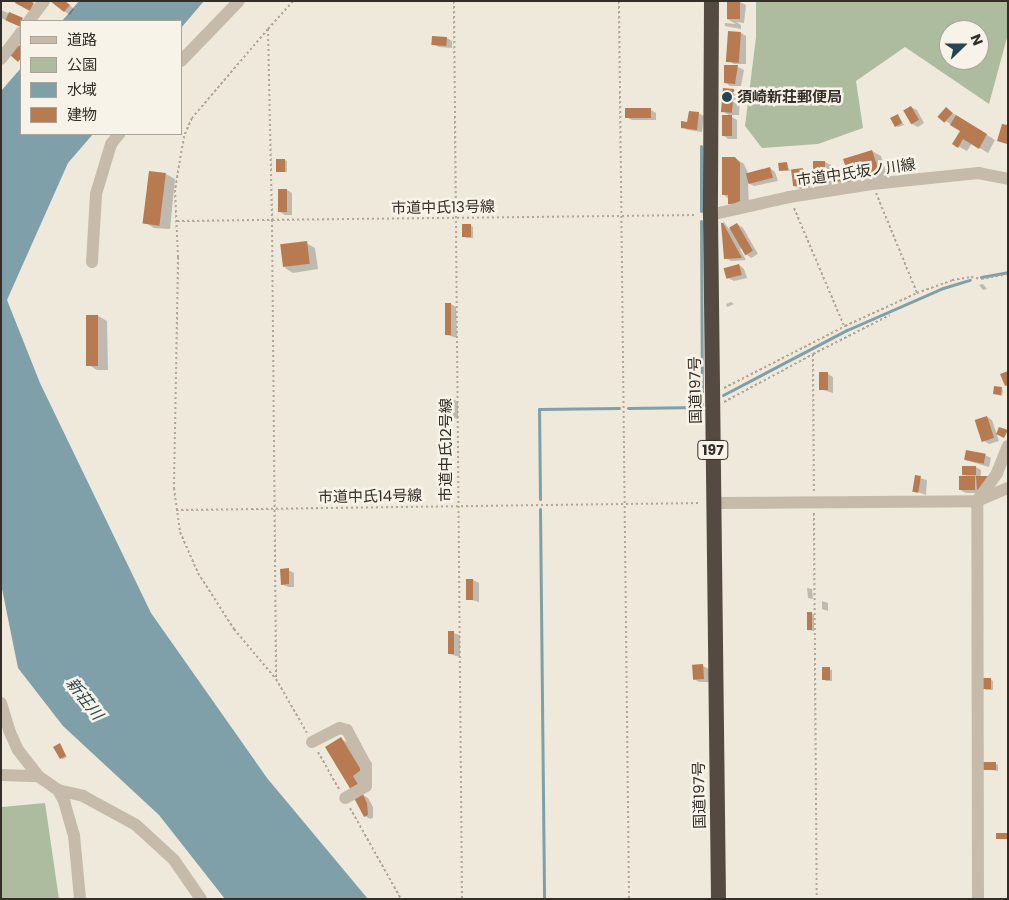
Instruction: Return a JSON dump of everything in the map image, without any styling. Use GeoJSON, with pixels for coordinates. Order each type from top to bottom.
{"type":"FeatureCollection","features":[{"type":"Feature","properties":{"kind":"highway","name":"国道197号"},"geometry":{"type":"LineString","coordinates":[[711,1],[710,215],[718,899]]}},
{"type":"Feature","properties":{"kind":"street"},"geometry":{"type":"LineString","coordinates":[[30,20],[44,1]]}},
{"type":"Feature","properties":{"kind":"street"},"geometry":{"type":"LineString","coordinates":[[182,60],[239,1]]}},
{"type":"Feature","properties":{"kind":"street"},"geometry":{"type":"LineString","coordinates":[[1,59],[20,33]]}},
{"type":"Feature","properties":{"kind":"street"},"geometry":{"type":"LineString","coordinates":[[92,262],[96,194],[108,152],[118,135]]}},
{"type":"Feature","properties":{"kind":"street","name":"市道中氏坂ノ川線"},"geometry":{"type":"LineString","coordinates":[[710,215],[789,197],[872,184],[978,173],[1008,179]]}},
{"type":"Feature","properties":{"kind":"street"},"geometry":{"type":"LineString","coordinates":[[978,899],[977,501],[997,473],[1008,446]]}},
{"type":"Feature","properties":{"kind":"street"},"geometry":{"type":"LineString","coordinates":[[713,503],[977,501],[1008,488]]}},
{"type":"Feature","properties":{"kind":"street"},"geometry":{"type":"LineString","coordinates":[[1,703],[14,742],[38,776],[58,790],[83,796],[136,825],[174,860],[201,899]]}},
{"type":"Feature","properties":{"kind":"street"},"geometry":{"type":"LineString","coordinates":[[312,742],[340,728],[347,730],[366,765],[366,786],[345,798]]}},
{"type":"Feature","properties":{"kind":"street"},"geometry":{"type":"LineString","coordinates":[[1,775],[38,776]]}},
{"type":"Feature","properties":{"kind":"street"},"geometry":{"type":"LineString","coordinates":[[58,790],[72,823],[80,899]]}},
{"type":"Feature","properties":{"kind":"path"},"geometry":{"type":"LineString","coordinates":[[293,1],[187,126],[176,175],[178,374],[174,470],[176,510],[186,549],[198,573],[234,629],[276,679],[401,899]]}},
{"type":"Feature","properties":{"kind":"path","name":"市道中氏12号線"},"geometry":{"type":"LineString","coordinates":[[454,1],[462,899]]}},
{"type":"Feature","properties":{"kind":"path"},"geometry":{"type":"LineString","coordinates":[[619,1],[628,899]]}},
{"type":"Feature","properties":{"kind":"path"},"geometry":{"type":"LineString","coordinates":[[268,29],[272,221],[276,679]]}},
{"type":"Feature","properties":{"kind":"path"},"geometry":{"type":"LineString","coordinates":[[872,184],[918,293]]}},
{"type":"Feature","properties":{"kind":"path"},"geometry":{"type":"LineString","coordinates":[[789,197],[845,326]]}},
{"type":"Feature","properties":{"kind":"path","name":"市道中氏13号線"},"geometry":{"type":"LineString","coordinates":[[177,221],[710,215]]}},
{"type":"Feature","properties":{"kind":"path"},"geometry":{"type":"LineString","coordinates":[[713,401],[845,326],[918,293],[952,280],[971,277],[981,279],[1008,274]]}},
{"type":"Feature","properties":{"kind":"path"},"geometry":{"type":"LineString","coordinates":[[713,401],[890,315]]}},
{"type":"Feature","properties":{"kind":"path"},"geometry":{"type":"LineString","coordinates":[[813,354],[817,899]]}},
{"type":"Feature","properties":{"kind":"path","name":"市道中氏14号線"},"geometry":{"type":"LineString","coordinates":[[176,510],[713,503]]}},
{"type":"Feature","properties":{"kind":"green space"},"geometry":{"type":"Polygon","coordinates":[[[756,1],[1008,1],[1008,34],[989,104],[905,47],[856,81],[863,128],[818,144],[762,148],[745,126],[756,37],[756,1]]]}},
{"type":"Feature","properties":{"kind":"green space"},"geometry":{"type":"Polygon","coordinates":[[[45,803],[59,899],[1,899],[2,807],[45,803]]]}},
{"type":"Feature","properties":{"kind":"water"},"geometry":{"type":"Polygon","coordinates":[[[79,1],[204,1],[182,27],[182,20],[63,20],[79,1]]]}},
{"type":"Feature","properties":{"kind":"water","name":"新荘川"},"geometry":{"type":"Polygon","coordinates":[[[20,69],[20,135],[92,135],[68,163],[7,300],[40,383],[151,613],[267,778],[368,899],[225,899],[159,815],[63,726],[18,668],[1,584],[1,91],[20,69]]]}},
{"type":"Feature","properties":{"kind":"building"},"geometry":{"type":"Polygon","coordinates":[[[16,1],[30,1],[34,3],[30,11],[15,3],[16,1]]]}},
{"type":"Feature","properties":{"kind":"building"},"geometry":{"type":"Polygon","coordinates":[[[50,1],[65,1],[70,5],[64,12],[50,1]]]}},
{"type":"Feature","properties":{"kind":"building"},"geometry":{"type":"Polygon","coordinates":[[[727,1],[740,1],[740,19],[727,19],[727,1]]]}},
{"type":"Feature","properties":{"kind":"building"},"geometry":{"type":"Polygon","coordinates":[[[9,12],[23,18],[20,20],[19,26],[5,20],[9,12]]]}},
{"type":"Feature","properties":{"kind":"building"},"geometry":{"type":"Polygon","coordinates":[[[728,31],[741,32],[739,63],[726,62],[728,31]]]}},
{"type":"Feature","properties":{"kind":"building"},"geometry":{"type":"Polygon","coordinates":[[[432,36],[447,37],[446,46],[431,45],[432,36]]]}},
{"type":"Feature","properties":{"kind":"building"},"geometry":{"type":"Polygon","coordinates":[[[20,46],[20,59],[18,62],[10,55],[20,46]]]}},
{"type":"Feature","properties":{"kind":"building"},"geometry":{"type":"Polygon","coordinates":[[[724,65],[738,65],[735,84],[724,83],[724,65]]]}},
{"type":"Feature","properties":{"kind":"building"},"geometry":{"type":"Polygon","coordinates":[[[723,88],[734,89],[732,113],[721,112],[723,88]]]}},
{"type":"Feature","properties":{"kind":"building"},"geometry":{"type":"Polygon","coordinates":[[[911,106],[919,120],[911,124],[903,110],[911,106]]]}},
{"type":"Feature","properties":{"kind":"building"},"geometry":{"type":"Polygon","coordinates":[[[946,107],[953,113],[944,123],[937,117],[946,107]]]}},
{"type":"Feature","properties":{"kind":"building"},"geometry":{"type":"Polygon","coordinates":[[[625,108],[651,108],[651,118],[625,118],[625,108]]]}},
{"type":"Feature","properties":{"kind":"building"},"geometry":{"type":"Polygon","coordinates":[[[689,111],[699,112],[697,130],[681,128],[681,121],[687,122],[689,111]]]}},
{"type":"Feature","properties":{"kind":"building"},"geometry":{"type":"Polygon","coordinates":[[[898,114],[902,123],[895,127],[890,118],[898,114]]]}},
{"type":"Feature","properties":{"kind":"building"},"geometry":{"type":"Polygon","coordinates":[[[722,115],[732,115],[732,136],[722,136],[722,115]]]}},
{"type":"Feature","properties":{"kind":"building"},"geometry":{"type":"Polygon","coordinates":[[[956,115],[987,134],[979,149],[963,139],[958,148],[952,144],[960,131],[950,125],[956,115]]]}},
{"type":"Feature","properties":{"kind":"building"},"geometry":{"type":"Polygon","coordinates":[[[1002,124],[1008,125],[1007,144],[997,141],[1002,124]]]}},
{"type":"Feature","properties":{"kind":"building"},"geometry":{"type":"Polygon","coordinates":[[[872,150],[880,174],[868,178],[862,161],[851,164],[853,169],[847,171],[843,159],[872,150]]]}},
{"type":"Feature","properties":{"kind":"building"},"geometry":{"type":"Polygon","coordinates":[[[722,157],[735,157],[740,163],[740,201],[733,204],[728,204],[728,195],[722,195],[722,157]]]}},
{"type":"Feature","properties":{"kind":"building"},"geometry":{"type":"Polygon","coordinates":[[[276,159],[285,159],[285,172],[276,172],[276,159]]]}},
{"type":"Feature","properties":{"kind":"building"},"geometry":{"type":"Polygon","coordinates":[[[813,161],[825,161],[825,183],[813,183],[813,161]]]}},
{"type":"Feature","properties":{"kind":"building"},"geometry":{"type":"Polygon","coordinates":[[[787,162],[788,170],[779,171],[778,163],[787,162]]]}},
{"type":"Feature","properties":{"kind":"building"},"geometry":{"type":"Polygon","coordinates":[[[770,167],[773,178],[749,184],[746,173],[770,167]]]}},
{"type":"Feature","properties":{"kind":"building"},"geometry":{"type":"Polygon","coordinates":[[[803,168],[805,185],[793,186],[791,169],[803,168]]]}},
{"type":"Feature","properties":{"kind":"building"},"geometry":{"type":"Polygon","coordinates":[[[149,171],[166,173],[159,226],[143,224],[149,171]]]}},
{"type":"Feature","properties":{"kind":"building"},"geometry":{"type":"Polygon","coordinates":[[[850,172],[851,183],[844,184],[844,181],[833,182],[832,174],[850,172]]]}},
{"type":"Feature","properties":{"kind":"building"},"geometry":{"type":"Polygon","coordinates":[[[278,189],[287,189],[287,212],[278,212],[278,189]]]}},
{"type":"Feature","properties":{"kind":"building"},"geometry":{"type":"Polygon","coordinates":[[[721,223],[723,223],[742,258],[724,259],[721,223]]]}},
{"type":"Feature","properties":{"kind":"building"},"geometry":{"type":"Polygon","coordinates":[[[737,223],[753,251],[745,255],[729,228],[737,223]]]}},
{"type":"Feature","properties":{"kind":"building"},"geometry":{"type":"Polygon","coordinates":[[[462,224],[471,224],[471,237],[462,237],[462,224]]]}},
{"type":"Feature","properties":{"kind":"building"},"geometry":{"type":"Polygon","coordinates":[[[307,241],[310,264],[283,267],[280,244],[307,241]]]}},
{"type":"Feature","properties":{"kind":"building"},"geometry":{"type":"Polygon","coordinates":[[[739,264],[742,275],[726,279],[724,268],[739,264]]]}},
{"type":"Feature","properties":{"kind":"building"},"geometry":{"type":"Polygon","coordinates":[[[445,303],[451,303],[451,335],[445,335],[445,303]]]}},
{"type":"Feature","properties":{"kind":"building"},"geometry":{"type":"Polygon","coordinates":[[[86,315],[98,315],[98,366],[86,366],[86,315]]]}},
{"type":"Feature","properties":{"kind":"building"},"geometry":{"type":"Polygon","coordinates":[[[1008,371],[1008,385],[1005,386],[1000,374],[1008,371]]]}},
{"type":"Feature","properties":{"kind":"building"},"geometry":{"type":"Polygon","coordinates":[[[819,372],[828,372],[828,390],[819,390],[819,372]]]}},
{"type":"Feature","properties":{"kind":"building"},"geometry":{"type":"Polygon","coordinates":[[[994,386],[1002,387],[1001,395],[993,394],[994,386]]]}},
{"type":"Feature","properties":{"kind":"building"},"geometry":{"type":"Polygon","coordinates":[[[446,397],[453,398],[450,417],[443,416],[446,397]]]}},
{"type":"Feature","properties":{"kind":"building"},"geometry":{"type":"Polygon","coordinates":[[[987,416],[994,438],[982,442],[975,420],[987,416]]]}},
{"type":"Feature","properties":{"kind":"building"},"geometry":{"type":"Polygon","coordinates":[[[999,427],[1008,430],[1004,438],[996,434],[999,427]]]}},
{"type":"Feature","properties":{"kind":"building"},"geometry":{"type":"Polygon","coordinates":[[[966,450],[986,454],[984,464],[964,460],[966,450]]]}},
{"type":"Feature","properties":{"kind":"building"},"geometry":{"type":"Polygon","coordinates":[[[962,466],[976,466],[976,475],[962,475],[962,466]]]}},
{"type":"Feature","properties":{"kind":"building"},"geometry":{"type":"Polygon","coordinates":[[[915,475],[921,476],[918,493],[912,492],[915,475]]]}},
{"type":"Feature","properties":{"kind":"building"},"geometry":{"type":"Polygon","coordinates":[[[959,476],[975,476],[975,490],[959,490],[959,476]]]}},
{"type":"Feature","properties":{"kind":"building"},"geometry":{"type":"Polygon","coordinates":[[[959,476],[975,476],[975,490],[959,490],[959,476]]]}},
{"type":"Feature","properties":{"kind":"building"},"geometry":{"type":"Polygon","coordinates":[[[289,568],[289,584],[281,585],[280,569],[289,568]]]}},
{"type":"Feature","properties":{"kind":"building"},"geometry":{"type":"Polygon","coordinates":[[[466,579],[473,579],[473,600],[466,600],[466,579]]]}},
{"type":"Feature","properties":{"kind":"building"},"geometry":{"type":"Polygon","coordinates":[[[807,612],[812,612],[812,630],[807,630],[807,612]]]}},
{"type":"Feature","properties":{"kind":"building"},"geometry":{"type":"Polygon","coordinates":[[[448,631],[454,631],[454,654],[448,654],[448,631]]]}},
{"type":"Feature","properties":{"kind":"building"},"geometry":{"type":"Polygon","coordinates":[[[703,664],[704,679],[693,680],[692,665],[703,664]]]}},
{"type":"Feature","properties":{"kind":"building"},"geometry":{"type":"Polygon","coordinates":[[[822,667],[830,667],[830,680],[822,680],[822,667]]]}},
{"type":"Feature","properties":{"kind":"building"},"geometry":{"type":"Polygon","coordinates":[[[982,678],[991,678],[991,689],[982,689],[982,678]]]}},
{"type":"Feature","properties":{"kind":"building"},"geometry":{"type":"Polygon","coordinates":[[[341,737],[361,770],[353,776],[359,786],[351,790],[325,747],[341,737]]]}},
{"type":"Feature","properties":{"kind":"building"},"geometry":{"type":"Polygon","coordinates":[[[60,743],[66,756],[60,759],[53,747],[60,743]]]}},
{"type":"Feature","properties":{"kind":"building"},"geometry":{"type":"Polygon","coordinates":[[[983,762],[996,762],[996,770],[983,770],[983,762]]]}},
{"type":"Feature","properties":{"kind":"building"},"geometry":{"type":"Polygon","coordinates":[[[363,794],[367,803],[368,815],[364,817],[354,798],[363,794]]]}},
{"type":"Feature","properties":{"kind":"building"},"geometry":{"type":"Polygon","coordinates":[[[996,833],[1008,833],[1008,839],[996,839],[996,833]]]}},
{"type":"Feature","properties":{"kind":"waterway"},"geometry":{"type":"LineString","coordinates":[[701,146],[701,211]]}},
{"type":"Feature","properties":{"kind":"waterway"},"geometry":{"type":"LineString","coordinates":[[628,408],[702,407],[701,221]]}},
{"type":"Feature","properties":{"kind":"waterway"},"geometry":{"type":"LineString","coordinates":[[981,277],[1008,272]]}},
{"type":"Feature","properties":{"kind":"waterway"},"geometry":{"type":"LineString","coordinates":[[723,395],[847,330],[943,288],[970,280]]}},
{"type":"Feature","properties":{"kind":"waterway"},"geometry":{"type":"LineString","coordinates":[[540,499],[539,409],[619,408]]}},
{"type":"Feature","properties":{"kind":"waterway"},"geometry":{"type":"LineString","coordinates":[[540,509],[544,899]]}},
{"type":"Feature","properties":{"kind":"place","name":"須崎新荘郵便局"},"geometry":{"type":"Point","coordinates":[727,97]}}]}
